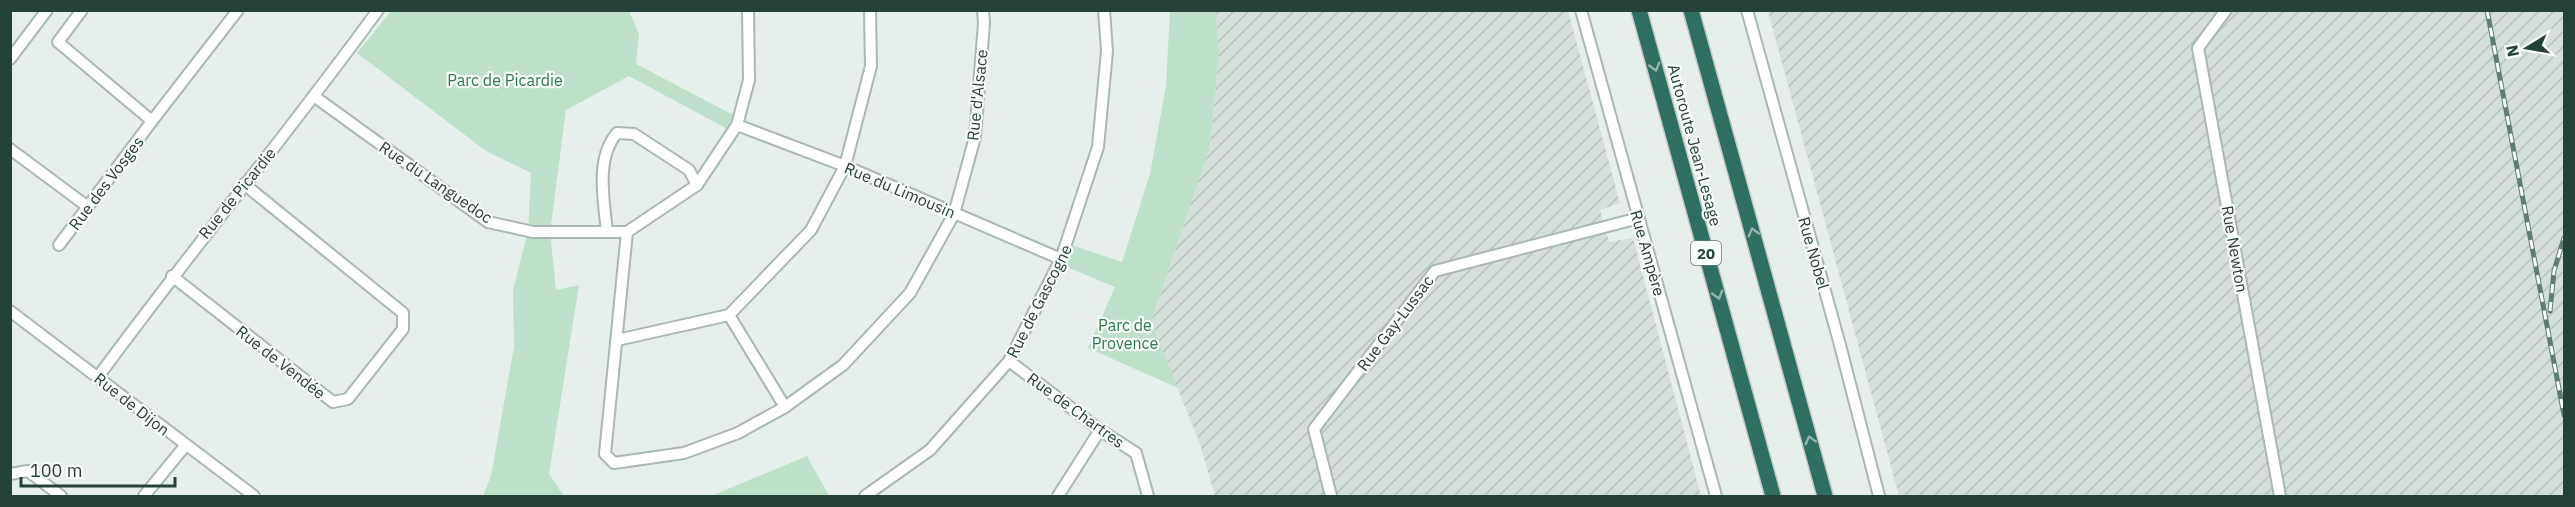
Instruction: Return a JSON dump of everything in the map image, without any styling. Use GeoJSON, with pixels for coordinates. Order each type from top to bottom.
{"type":"FeatureCollection","features":[{"type":"Feature","properties":{"kind":"highway","name":"Autoroute Jean-Lesage"},"geometry":{"type":"LineString","coordinates":[[1639,10],[1773,496]]}},
{"type":"Feature","properties":{"kind":"highway","name":"Autoroute Jean-Lesage"},"geometry":{"type":"LineString","coordinates":[[1691,10],[1825,496]]}},
{"type":"Feature","properties":{"kind":"street"},"geometry":{"type":"LineString","coordinates":[[10,59],[48,10]]}},
{"type":"Feature","properties":{"kind":"street","name":"Rue des Vosges"},"geometry":{"type":"LineString","coordinates":[[82,10],[58,42],[152,121]]}},
{"type":"Feature","properties":{"kind":"street","name":"Rue des Vosges"},"geometry":{"type":"LineString","coordinates":[[59,245],[238,10]]}},
{"type":"Feature","properties":{"kind":"street","name":"Rue de Picardie"},"geometry":{"type":"LineString","coordinates":[[98,377],[172,276],[315,97],[378,10]]}},
{"type":"Feature","properties":{"kind":"street"},"geometry":{"type":"LineString","coordinates":[[748,10],[749,80],[737,125],[698,185],[627,231],[616,340],[729,315],[811,230],[844,166],[871,66],[870,10]]}},
{"type":"Feature","properties":{"kind":"street","name":"Rue d'Alsace"},"geometry":{"type":"LineString","coordinates":[[616,340],[605,454],[614,463],[684,453],[738,433],[785,407],[843,365],[910,293],[954,214],[975,137],[984,23],[983,10]]}},
{"type":"Feature","properties":{"kind":"street","name":"Rue de Gascogne"},"geometry":{"type":"LineString","coordinates":[[865,496],[930,450],[1009,361],[1061,259],[1098,147],[1107,51],[1104,10]]}},
{"type":"Feature","properties":{"kind":"street","name":"Rue Ampère"},"geometry":{"type":"LineString","coordinates":[[1581,10],[1716,496]]}},
{"type":"Feature","properties":{"kind":"street","name":"Rue Nobel"},"geometry":{"type":"LineString","coordinates":[[1747,10],[1843,355],[1879,496]]}},
{"type":"Feature","properties":{"kind":"street","name":"Rue Newton"},"geometry":{"type":"LineString","coordinates":[[2226,10],[2198,48],[2280,496]]}},
{"type":"Feature","properties":{"kind":"street","name":"Rue du Languedoc"},"geometry":{"type":"LineString","coordinates":[[315,97],[488,222],[533,232],[627,231]]}},
{"type":"Feature","properties":{"kind":"street","name":"Rue du Limousin"},"geometry":{"type":"LineString","coordinates":[[737,125],[844,166],[1061,259]]}},
{"type":"Feature","properties":{"kind":"street"},"geometry":{"type":"LineString","coordinates":[[607,232],[603,196],[604,160],[610,140],[617,133],[634,134],[689,170],[698,185]]}},
{"type":"Feature","properties":{"kind":"street"},"geometry":{"type":"LineString","coordinates":[[10,149],[88,207]]}},
{"type":"Feature","properties":{"kind":"street","name":"Rue de Vendée"},"geometry":{"type":"LineString","coordinates":[[172,276],[333,402],[348,399],[403,329],[403,313],[244,184]]}},
{"type":"Feature","properties":{"kind":"street","name":"Rue Gay-Lussac"},"geometry":{"type":"LineString","coordinates":[[1331,496],[1314,429],[1435,271],[1639,218]]}},
{"type":"Feature","properties":{"kind":"street","name":"Rue de Dijon"},"geometry":{"type":"LineString","coordinates":[[10,311],[185,446],[254,496]]}},
{"type":"Feature","properties":{"kind":"street"},"geometry":{"type":"LineString","coordinates":[[729,315],[785,407]]}},
{"type":"Feature","properties":{"kind":"street","name":"Rue de Chartres"},"geometry":{"type":"LineString","coordinates":[[1009,361],[1100,430],[1136,453],[1148,496]]}},
{"type":"Feature","properties":{"kind":"street"},"geometry":{"type":"LineString","coordinates":[[1058,496],[1100,430]]}},
{"type":"Feature","properties":{"kind":"street"},"geometry":{"type":"LineString","coordinates":[[144,496],[185,446]]}},
{"type":"Feature","properties":{"kind":"street"},"geometry":{"type":"LineString","coordinates":[[10,474],[28,471],[61,496]]}},
{"type":"Feature","properties":{"kind":"shaded area"},"geometry":{"type":"Polygon","coordinates":[[[1215,11],[1568,11],[1620,203],[1600,210],[1609,242],[1633,238],[1701,496],[1215,496],[1200,444],[1151,322],[1210,147],[1219,51],[1215,11]]]}},
{"type":"Feature","properties":{"kind":"shaded area"},"geometry":{"type":"Polygon","coordinates":[[[1768,11],[2564,11],[2564,496],[1899,496],[1768,11]]]}},
{"type":"Feature","properties":{"kind":"green space","name":"Parc de Picardie"},"geometry":{"type":"Polygon","coordinates":[[[391,11],[629,11],[639,34],[636,64],[739,118],[733,132],[629,76],[566,110],[550,232],[556,290],[579,285],[549,474],[564,496],[483,496],[491,476],[514,347],[513,290],[528,231],[531,173],[486,151],[357,53],[391,11]]]}},
{"type":"Feature","properties":{"kind":"green space","name":"Parc de Provence"},"geometry":{"type":"Polygon","coordinates":[[[1170,11],[1215,11],[1219,51],[1210,147],[1151,322],[1178,388],[1088,348],[1115,287],[1059,264],[1068,244],[1122,262],[1150,174],[1166,86],[1170,11]]]}},
{"type":"Feature","properties":{"kind":"green space"},"geometry":{"type":"Polygon","coordinates":[[[807,456],[829,496],[711,496],[807,456]]]}},
{"type":"Feature","properties":{"kind":"railway"},"geometry":{"type":"LineString","coordinates":[[2487,10],[2564,415]]}},
{"type":"Feature","properties":{"kind":"railway"},"geometry":{"type":"LineString","coordinates":[[2550,311],[2554,271],[2564,238]]}}]}
